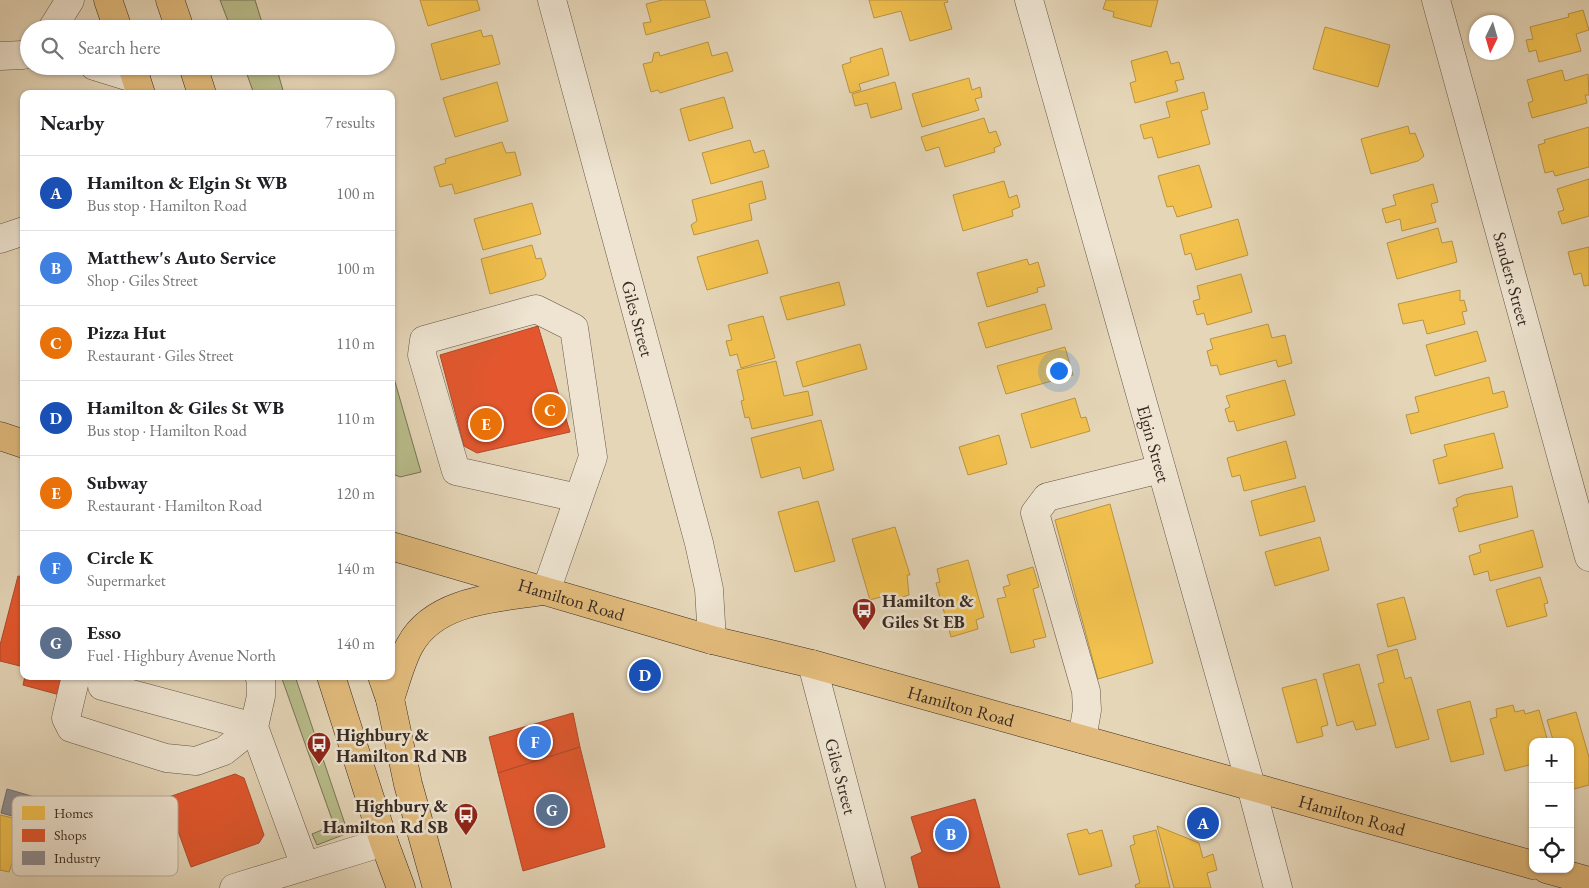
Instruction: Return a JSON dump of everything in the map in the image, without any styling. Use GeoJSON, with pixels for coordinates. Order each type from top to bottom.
{"type":"FeatureCollection","features":[{"type":"Feature","properties":{"kind":"main road"},"geometry":{"type":"LineString","coordinates":[[108,0],[115,20]]}},
{"type":"Feature","properties":{"kind":"main road"},"geometry":{"type":"LineString","coordinates":[[170,0],[177,20]]}},
{"type":"Feature","properties":{"kind":"main road"},"geometry":{"type":"LineString","coordinates":[[196,75],[201,90]]}},
{"type":"Feature","properties":{"kind":"main road"},"geometry":{"type":"LineString","coordinates":[[0,436],[20,443]]}},
{"type":"Feature","properties":{"kind":"main road","name":"Hamilton Road"},"geometry":{"type":"LineString","coordinates":[[395,547],[712,640],[812,664],[1529,865]]}},
{"type":"Feature","properties":{"kind":"main road"},"geometry":{"type":"LineString","coordinates":[[395,672],[421,630],[436,616],[451,609],[493,598],[546,591]]}},
{"type":"Feature","properties":{"kind":"main road"},"geometry":{"type":"LineString","coordinates":[[332,680],[384,842],[401,888]]}},
{"type":"Feature","properties":{"kind":"main road"},"geometry":{"type":"LineString","coordinates":[[386,688],[408,784],[437,888]]}},
{"type":"Feature","properties":{"kind":"main road"},"geometry":{"type":"LineString","coordinates":[[1560,873],[1589,881]]}},
{"type":"Feature","properties":{"kind":"street"},"geometry":{"type":"LineString","coordinates":[[58,20],[70,0]]}},
{"type":"Feature","properties":{"kind":"street","name":"Giles Street"},"geometry":{"type":"LineString","coordinates":[[552,0],[700,543],[709,589],[712,640]]}},
{"type":"Feature","properties":{"kind":"street","name":"Elgin Street"},"geometry":{"type":"LineString","coordinates":[[1029,0],[1251,786],[1278,888]]}},
{"type":"Feature","properties":{"kind":"street","name":"Sanders Street"},"geometry":{"type":"LineString","coordinates":[[1436,0],[1589,557]]}},
{"type":"Feature","properties":{"kind":"street"},"geometry":{"type":"LineString","coordinates":[[121,75],[136,80]]}},
{"type":"Feature","properties":{"kind":"street"},"geometry":{"type":"LineString","coordinates":[[0,239],[20,232]]}},
{"type":"Feature","properties":{"kind":"street"},"geometry":{"type":"LineString","coordinates":[[546,591],[593,457],[574,328],[536,309],[424,340],[422,356],[456,470],[578,498]]}},
{"type":"Feature","properties":{"kind":"street"},"geometry":{"type":"LineString","coordinates":[[1082,739],[1087,710],[1086,691],[1035,513],[1047,497],[1161,469]]}},
{"type":"Feature","properties":{"kind":"street","name":"Giles Street"},"geometry":{"type":"LineString","coordinates":[[812,664],[871,888]]}},
{"type":"Feature","properties":{"kind":"street"},"geometry":{"type":"LineString","coordinates":[[75,680],[66,718],[71,728],[166,758],[196,761],[224,751],[254,727]]}},
{"type":"Feature","properties":{"kind":"street"},"geometry":{"type":"LineString","coordinates":[[261,680],[261,696],[254,727],[305,866]]}},
{"type":"Feature","properties":{"kind":"street"},"geometry":{"type":"LineString","coordinates":[[102,686],[254,727]]}},
{"type":"Feature","properties":{"kind":"street"},"geometry":{"type":"LineString","coordinates":[[234,888],[384,842]]}},
{"type":"Feature","properties":{"kind":"green space"},"geometry":{"type":"Polygon","coordinates":[[[220,0],[255,0],[261,20],[228,20],[220,0]]]}},
{"type":"Feature","properties":{"kind":"green space"},"geometry":{"type":"Polygon","coordinates":[[[247,75],[279,75],[283,90],[253,90],[247,75]]]}},
{"type":"Feature","properties":{"kind":"green space"},"geometry":{"type":"Polygon","coordinates":[[[395,382],[421,472],[400,477],[395,475],[395,382]]]}},
{"type":"Feature","properties":{"kind":"green space"},"geometry":{"type":"Polygon","coordinates":[[[282,680],[296,680],[348,833],[317,845],[312,834],[334,825],[282,680]]]}},
{"type":"Feature","properties":{"kind":"building: Homes"},"geometry":{"type":"Polygon","coordinates":[[[420,0],[477,0],[480,10],[428,26],[420,0]]]}},
{"type":"Feature","properties":{"kind":"building: Homes"},"geometry":{"type":"Polygon","coordinates":[[[662,0],[705,0],[710,17],[646,35],[643,23],[651,22],[646,4],[662,0]]]}},
{"type":"Feature","properties":{"kind":"building: Homes"},"geometry":{"type":"Polygon","coordinates":[[[869,0],[947,0],[948,2],[944,3],[952,29],[910,41],[901,11],[874,18],[869,0]]]}},
{"type":"Feature","properties":{"kind":"building: Homes"},"geometry":{"type":"Polygon","coordinates":[[[1106,0],[1158,0],[1151,27],[1113,17],[1114,12],[1103,9],[1106,0]]]}},
{"type":"Feature","properties":{"kind":"building: Homes"},"geometry":{"type":"Polygon","coordinates":[[[1583,10],[1589,30],[1576,34],[1581,51],[1539,62],[1536,50],[1529,52],[1526,40],[1533,39],[1530,27],[1569,17],[1568,14],[1583,10]]]}},
{"type":"Feature","properties":{"kind":"building: Homes"},"geometry":{"type":"Polygon","coordinates":[[[1325,27],[1390,45],[1378,87],[1313,69],[1325,27]]]}},
{"type":"Feature","properties":{"kind":"building: Homes"},"geometry":{"type":"Polygon","coordinates":[[[481,30],[483,37],[492,35],[500,64],[441,80],[431,44],[481,30]]]}},
{"type":"Feature","properties":{"kind":"building: Homes"},"geometry":{"type":"Polygon","coordinates":[[[708,42],[712,56],[727,52],[733,71],[660,93],[658,90],[651,92],[643,64],[652,62],[654,53],[659,52],[660,56],[708,42]]]}},
{"type":"Feature","properties":{"kind":"building: Homes"},"geometry":{"type":"Polygon","coordinates":[[[882,48],[889,75],[859,84],[861,90],[850,93],[842,65],[851,62],[850,58],[882,48]]]}},
{"type":"Feature","properties":{"kind":"building: Homes"},"geometry":{"type":"Polygon","coordinates":[[[1167,51],[1171,64],[1179,62],[1184,79],[1175,81],[1178,91],[1135,103],[1130,83],[1136,81],[1131,61],[1167,51]]]}},
{"type":"Feature","properties":{"kind":"building: Homes"},"geometry":{"type":"Polygon","coordinates":[[[1562,70],[1565,81],[1588,74],[1589,95],[1585,95],[1587,103],[1532,118],[1528,103],[1533,101],[1527,80],[1562,70]]]}},
{"type":"Feature","properties":{"kind":"building: Homes"},"geometry":{"type":"Polygon","coordinates":[[[969,78],[972,90],[980,87],[982,97],[975,99],[979,110],[922,127],[912,94],[969,78]]]}},
{"type":"Feature","properties":{"kind":"building: Homes"},"geometry":{"type":"Polygon","coordinates":[[[497,82],[508,121],[455,137],[443,98],[497,82]]]}},
{"type":"Feature","properties":{"kind":"building: Homes"},"geometry":{"type":"Polygon","coordinates":[[[895,82],[902,109],[871,118],[867,103],[855,106],[852,94],[895,82]]]}},
{"type":"Feature","properties":{"kind":"building: Homes"},"geometry":{"type":"Polygon","coordinates":[[[1204,92],[1208,109],[1201,111],[1210,144],[1158,158],[1152,137],[1144,139],[1140,125],[1170,117],[1166,102],[1204,92]]]}},
{"type":"Feature","properties":{"kind":"building: Homes"},"geometry":{"type":"Polygon","coordinates":[[[724,97],[733,128],[689,141],[680,109],[724,97]]]}},
{"type":"Feature","properties":{"kind":"building: Homes"},"geometry":{"type":"Polygon","coordinates":[[[984,118],[989,133],[996,131],[1001,145],[994,148],[995,152],[945,167],[939,147],[926,151],[921,137],[984,118]]]}},
{"type":"Feature","properties":{"kind":"building: Homes"},"geometry":{"type":"Polygon","coordinates":[[[1408,126],[1410,134],[1415,133],[1424,156],[1418,161],[1371,174],[1361,139],[1408,126]]]}},
{"type":"Feature","properties":{"kind":"building: Homes"},"geometry":{"type":"Polygon","coordinates":[[[1589,127],[1589,167],[1555,176],[1553,171],[1545,173],[1538,145],[1545,143],[1544,140],[1589,127]]]}},
{"type":"Feature","properties":{"kind":"building: Homes"},"geometry":{"type":"Polygon","coordinates":[[[750,140],[754,153],[764,150],[769,167],[711,184],[702,153],[750,140]]]}},
{"type":"Feature","properties":{"kind":"building: Homes"},"geometry":{"type":"Polygon","coordinates":[[[502,142],[506,153],[515,152],[521,175],[455,194],[452,184],[440,187],[434,167],[446,163],[445,159],[502,142]]]}},
{"type":"Feature","properties":{"kind":"building: Homes"},"geometry":{"type":"Polygon","coordinates":[[[1199,165],[1212,207],[1177,217],[1173,206],[1167,207],[1158,176],[1199,165]]]}},
{"type":"Feature","properties":{"kind":"building: Homes"},"geometry":{"type":"Polygon","coordinates":[[[1589,179],[1589,216],[1562,224],[1558,212],[1564,210],[1557,189],[1589,179]]]}},
{"type":"Feature","properties":{"kind":"building: Homes"},"geometry":{"type":"Polygon","coordinates":[[[762,181],[766,199],[749,204],[752,220],[694,235],[691,225],[697,221],[692,200],[762,181]]]}},
{"type":"Feature","properties":{"kind":"building: Homes"},"geometry":{"type":"Polygon","coordinates":[[[1004,181],[1009,198],[1017,195],[1020,207],[1012,210],[1013,216],[963,231],[953,195],[1004,181]]]}},
{"type":"Feature","properties":{"kind":"building: Homes"},"geometry":{"type":"Polygon","coordinates":[[[1433,184],[1438,202],[1431,204],[1436,222],[1402,231],[1400,219],[1386,223],[1382,209],[1396,205],[1393,195],[1433,184]]]}},
{"type":"Feature","properties":{"kind":"building: Homes"},"geometry":{"type":"Polygon","coordinates":[[[532,203],[541,234],[483,250],[474,219],[532,203]]]}},
{"type":"Feature","properties":{"kind":"building: Homes"},"geometry":{"type":"Polygon","coordinates":[[[1238,219],[1248,255],[1196,270],[1191,253],[1185,255],[1180,235],[1238,219]]]}},
{"type":"Feature","properties":{"kind":"building: Homes"},"geometry":{"type":"Polygon","coordinates":[[[1438,228],[1442,243],[1452,241],[1457,262],[1397,279],[1387,243],[1438,228]]]}},
{"type":"Feature","properties":{"kind":"building: Homes"},"geometry":{"type":"Polygon","coordinates":[[[758,240],[768,273],[707,290],[697,257],[758,240]]]}},
{"type":"Feature","properties":{"kind":"building: Homes"},"geometry":{"type":"Polygon","coordinates":[[[532,245],[536,259],[541,258],[546,275],[543,279],[490,294],[481,259],[532,245]]]}},
{"type":"Feature","properties":{"kind":"building: Homes"},"geometry":{"type":"Polygon","coordinates":[[[1589,247],[1589,285],[1584,286],[1581,273],[1574,275],[1568,252],[1589,247]]]}},
{"type":"Feature","properties":{"kind":"building: Homes"},"geometry":{"type":"Polygon","coordinates":[[[1027,259],[1029,265],[1038,262],[1045,286],[1037,288],[1038,292],[987,307],[977,273],[1027,259]]]}},
{"type":"Feature","properties":{"kind":"building: Homes"},"geometry":{"type":"Polygon","coordinates":[[[1241,274],[1252,312],[1207,325],[1204,313],[1197,315],[1193,301],[1200,299],[1197,286],[1241,274]]]}},
{"type":"Feature","properties":{"kind":"building: Homes"},"geometry":{"type":"Polygon","coordinates":[[[839,282],[845,305],[787,320],[780,297],[839,282]]]}},
{"type":"Feature","properties":{"kind":"building: Homes"},"geometry":{"type":"Polygon","coordinates":[[[1460,290],[1460,301],[1464,300],[1467,311],[1462,312],[1465,324],[1427,334],[1423,320],[1403,324],[1398,304],[1460,290]]]}},
{"type":"Feature","properties":{"kind":"building: Homes"},"geometry":{"type":"Polygon","coordinates":[[[1045,304],[1052,329],[986,348],[978,323],[1045,304]]]}},
{"type":"Feature","properties":{"kind":"building: Homes"},"geometry":{"type":"Polygon","coordinates":[[[763,316],[775,358],[741,368],[737,354],[730,356],[726,341],[732,340],[728,325],[763,316]]]}},
{"type":"Feature","properties":{"kind":"building: Homes"},"geometry":{"type":"Polygon","coordinates":[[[1268,324],[1272,338],[1285,335],[1292,363],[1278,367],[1276,360],[1220,375],[1217,365],[1211,366],[1207,351],[1213,349],[1210,339],[1268,324]]]}},
{"type":"Feature","properties":{"kind":"building: Homes"},"geometry":{"type":"Polygon","coordinates":[[[1477,331],[1486,361],[1435,376],[1426,345],[1477,331]]]}},
{"type":"Feature","properties":{"kind":"building: Homes"},"geometry":{"type":"Polygon","coordinates":[[[860,344],[867,369],[803,387],[796,362],[860,344]]]}},
{"type":"Feature","properties":{"kind":"building: Homes"},"geometry":{"type":"Polygon","coordinates":[[[1065,347],[1073,375],[1006,394],[997,366],[1065,347]]]}},
{"type":"Feature","properties":{"kind":"building: Homes"},"geometry":{"type":"Polygon","coordinates":[[[776,361],[784,396],[808,391],[813,415],[752,429],[749,417],[745,418],[741,401],[744,400],[737,370],[776,361]]]}},
{"type":"Feature","properties":{"kind":"building: Homes"},"geometry":{"type":"Polygon","coordinates":[[[1489,377],[1493,394],[1504,391],[1508,407],[1411,434],[1406,415],[1419,412],[1415,397],[1489,377]]]}},
{"type":"Feature","properties":{"kind":"building: Homes"},"geometry":{"type":"Polygon","coordinates":[[[1285,380],[1295,415],[1237,431],[1234,421],[1229,422],[1225,409],[1230,407],[1226,396],[1285,380]]]}},
{"type":"Feature","properties":{"kind":"building: Homes"},"geometry":{"type":"Polygon","coordinates":[[[1075,398],[1081,418],[1086,417],[1090,431],[1031,448],[1021,414],[1075,398]]]}},
{"type":"Feature","properties":{"kind":"building: Homes"},"geometry":{"type":"Polygon","coordinates":[[[821,420],[834,470],[803,479],[800,467],[761,478],[751,438],[821,420]]]}},
{"type":"Feature","properties":{"kind":"building: Homes"},"geometry":{"type":"Polygon","coordinates":[[[1494,433],[1503,468],[1439,484],[1433,460],[1447,456],[1444,445],[1494,433]]]}},
{"type":"Feature","properties":{"kind":"building: Homes"},"geometry":{"type":"Polygon","coordinates":[[[999,435],[1007,464],[968,475],[959,447],[999,435]]]}},
{"type":"Feature","properties":{"kind":"building: Homes"},"geometry":{"type":"Polygon","coordinates":[[[1286,441],[1296,478],[1244,491],[1240,475],[1232,477],[1227,458],[1286,441]]]}},
{"type":"Feature","properties":{"kind":"building: Homes"},"geometry":{"type":"Polygon","coordinates":[[[1305,486],[1315,521],[1260,536],[1251,501],[1305,486]]]}},
{"type":"Feature","properties":{"kind":"building: Homes"},"geometry":{"type":"Polygon","coordinates":[[[1512,486],[1518,517],[1459,532],[1453,508],[1458,506],[1456,499],[1464,495],[1512,486]]]}},
{"type":"Feature","properties":{"kind":"building: Homes"},"geometry":{"type":"Polygon","coordinates":[[[818,501],[835,561],[795,572],[778,512],[818,501]]]}},
{"type":"Feature","properties":{"kind":"building: Homes"},"geometry":{"type":"Polygon","coordinates":[[[1110,504],[1153,663],[1098,679],[1055,520],[1110,504]]]}},
{"type":"Feature","properties":{"kind":"building: Homes"},"geometry":{"type":"Polygon","coordinates":[[[895,527],[910,575],[907,575],[909,595],[889,601],[887,595],[870,600],[852,539],[895,527]]]}},
{"type":"Feature","properties":{"kind":"building: Homes"},"geometry":{"type":"Polygon","coordinates":[[[1533,530],[1543,567],[1490,581],[1488,571],[1474,575],[1469,556],[1481,552],[1479,545],[1533,530]]]}},
{"type":"Feature","properties":{"kind":"building: Homes"},"geometry":{"type":"Polygon","coordinates":[[[1320,537],[1329,570],[1275,586],[1265,552],[1320,537]]]}},
{"type":"Feature","properties":{"kind":"building: Homes"},"geometry":{"type":"Polygon","coordinates":[[[968,560],[984,617],[976,620],[978,629],[951,637],[936,583],[940,582],[937,569],[968,560]]]}},
{"type":"Feature","properties":{"kind":"building: Homes"},"geometry":{"type":"Polygon","coordinates":[[[1033,567],[1039,587],[1033,589],[1046,637],[1033,640],[1035,647],[1011,653],[997,599],[1006,597],[1003,587],[1010,585],[1007,575],[1033,567]]]}},
{"type":"Feature","properties":{"kind":"building: Homes"},"geometry":{"type":"Polygon","coordinates":[[[1540,577],[1548,603],[1544,604],[1547,616],[1507,627],[1496,590],[1540,577]]]}},
{"type":"Feature","properties":{"kind":"building: Homes"},"geometry":{"type":"Polygon","coordinates":[[[1404,597],[1416,639],[1388,647],[1377,604],[1404,597]]]}},
{"type":"Feature","properties":{"kind":"building: Homes"},"geometry":{"type":"Polygon","coordinates":[[[1397,649],[1405,679],[1411,677],[1429,739],[1396,748],[1378,684],[1384,682],[1377,655],[1397,649]]]}},
{"type":"Feature","properties":{"kind":"building: Homes"},"geometry":{"type":"Polygon","coordinates":[[[1359,664],[1376,725],[1356,730],[1353,721],[1337,726],[1323,674],[1359,664]]]}},
{"type":"Feature","properties":{"kind":"building: Homes"},"geometry":{"type":"Polygon","coordinates":[[[1316,679],[1328,725],[1321,727],[1323,736],[1297,743],[1282,688],[1316,679]]]}},
{"type":"Feature","properties":{"kind":"building: Homes"},"geometry":{"type":"Polygon","coordinates":[[[1470,701],[1484,754],[1451,762],[1437,710],[1470,701]]]}},
{"type":"Feature","properties":{"kind":"building: Homes"},"geometry":{"type":"Polygon","coordinates":[[[1513,705],[1515,712],[1524,710],[1525,714],[1539,710],[1547,738],[1529,738],[1529,765],[1505,771],[1490,719],[1497,717],[1496,709],[1513,705]]]}},
{"type":"Feature","properties":{"kind":"building: Homes"},"geometry":{"type":"Polygon","coordinates":[[[1576,712],[1589,757],[1589,785],[1574,789],[1574,738],[1552,738],[1547,720],[1576,712]]]}},
{"type":"Feature","properties":{"kind":"building: Homes"},"geometry":{"type":"Polygon","coordinates":[[[0,815],[12,818],[12,863],[9,872],[0,870],[0,815]]]}},
{"type":"Feature","properties":{"kind":"building: Homes"},"geometry":{"type":"Polygon","coordinates":[[[1157,826],[1199,843],[1203,858],[1213,854],[1217,870],[1207,873],[1211,888],[1174,888],[1157,826]]]}},
{"type":"Feature","properties":{"kind":"building: Homes"},"geometry":{"type":"Polygon","coordinates":[[[1087,829],[1089,834],[1102,830],[1112,866],[1079,875],[1067,834],[1087,829]]]}},
{"type":"Feature","properties":{"kind":"building: Homes"},"geometry":{"type":"Polygon","coordinates":[[[1156,830],[1170,888],[1136,888],[1135,885],[1140,883],[1130,846],[1135,844],[1133,836],[1156,830]]]}},
{"type":"Feature","properties":{"kind":"building: Shops"},"geometry":{"type":"Polygon","coordinates":[[[538,326],[570,432],[477,453],[464,446],[440,355],[538,326]]]}},
{"type":"Feature","properties":{"kind":"building: Shops"},"geometry":{"type":"Polygon","coordinates":[[[18,576],[20,576],[20,666],[0,661],[0,645],[18,576]]]}},
{"type":"Feature","properties":{"kind":"building: Shops"},"geometry":{"type":"Polygon","coordinates":[[[24,680],[64,680],[60,695],[23,685],[24,680]]]}},
{"type":"Feature","properties":{"kind":"building: Shops"},"geometry":{"type":"Polygon","coordinates":[[[573,713],[580,747],[498,773],[489,737],[573,713]]]}},
{"type":"Feature","properties":{"kind":"building: Shops"},"geometry":{"type":"Polygon","coordinates":[[[580,747],[605,847],[523,871],[498,773],[580,747]]]}},
{"type":"Feature","properties":{"kind":"building: Shops"},"geometry":{"type":"Polygon","coordinates":[[[235,774],[244,778],[264,835],[259,843],[191,867],[178,831],[178,796],[172,796],[235,774]]]}},
{"type":"Feature","properties":{"kind":"building: Shops"},"geometry":{"type":"Polygon","coordinates":[[[975,799],[1000,888],[919,888],[911,857],[922,852],[911,817],[975,799]]]}},
{"type":"Feature","properties":{"kind":"building: Industry"},"geometry":{"type":"Polygon","coordinates":[[[7,789],[32,796],[12,796],[12,816],[1,813],[7,789]]]}},
{"type":"Feature","properties":{"kind":"place","name":"Pizza Hut"},"geometry":{"type":"Point","coordinates":[550,410]}},
{"type":"Feature","properties":{"kind":"place","name":"Subway"},"geometry":{"type":"Point","coordinates":[486,424]}},
{"type":"Feature","properties":{"kind":"place","name":"Hamilton & Giles St EB"},"geometry":{"type":"Point","coordinates":[864,631]}},
{"type":"Feature","properties":{"kind":"place","name":"Hamilton & Giles St WB"},"geometry":{"type":"Point","coordinates":[645,675]}},
{"type":"Feature","properties":{"kind":"place","name":"Circle K"},"geometry":{"type":"Point","coordinates":[535,742]}},
{"type":"Feature","properties":{"kind":"place","name":"Highbury & Hamilton Rd NB"},"geometry":{"type":"Point","coordinates":[319,765]}},
{"type":"Feature","properties":{"kind":"place","name":"Esso"},"geometry":{"type":"Point","coordinates":[552,810]}},
{"type":"Feature","properties":{"kind":"place","name":"Hamilton & Elgin St WB"},"geometry":{"type":"Point","coordinates":[1203,823]}},
{"type":"Feature","properties":{"kind":"place","name":"Matthew's Auto Service"},"geometry":{"type":"Point","coordinates":[951,834]}},
{"type":"Feature","properties":{"kind":"place","name":"Highbury & Hamilton Rd SB"},"geometry":{"type":"Point","coordinates":[466,836]}}]}
